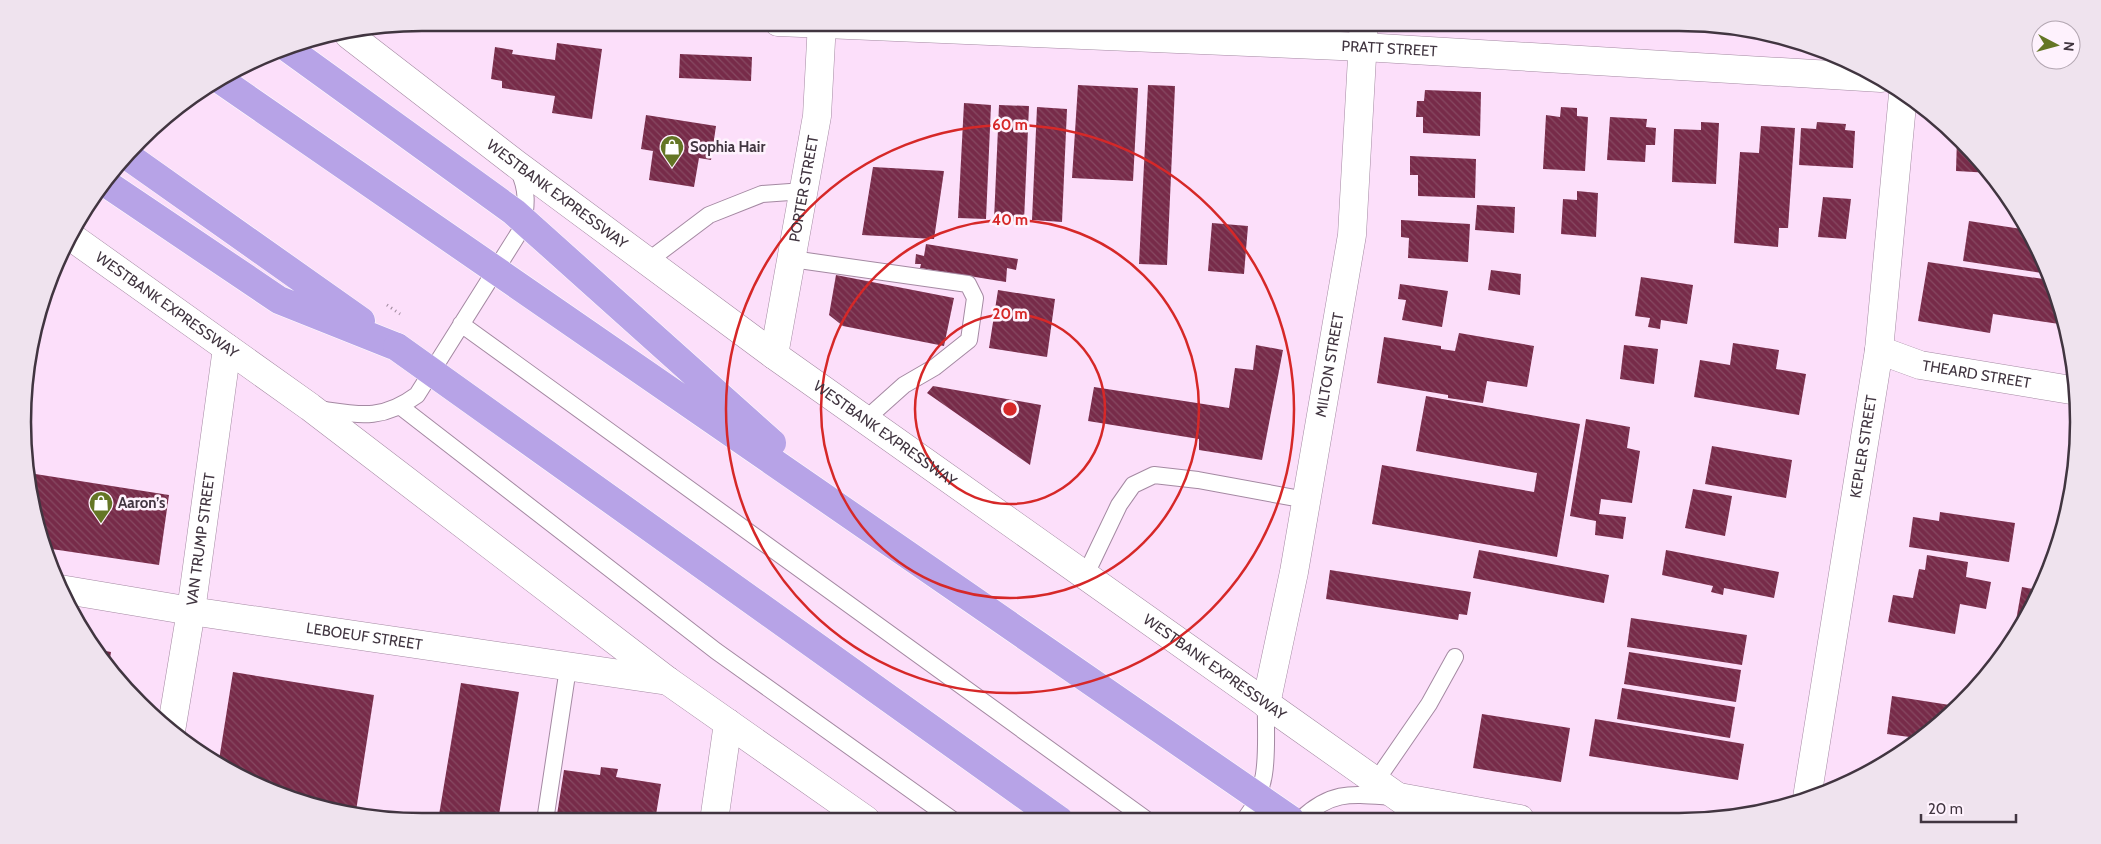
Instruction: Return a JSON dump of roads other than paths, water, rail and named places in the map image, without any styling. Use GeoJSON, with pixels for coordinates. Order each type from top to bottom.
{"type":"FeatureCollection","features":[{"type":"Feature","properties":{"kind":"highway"},"geometry":{"type":"LineString","coordinates":[[294,53],[514,212],[857,520]]}},
{"type":"Feature","properties":{"kind":"highway"},"geometry":{"type":"LineString","coordinates":[[226,85],[1281,813]]}},
{"type":"Feature","properties":{"kind":"highway"},"geometry":{"type":"LineString","coordinates":[[133,159],[1049,813]]}},
{"type":"Feature","properties":{"kind":"highway"},"geometry":{"type":"LineString","coordinates":[[110,186],[279,300],[397,347]]}},
{"type":"Feature","properties":{"kind":"street","name":"PORTER STREET"},"geometry":{"type":"LineString","coordinates":[[774,355],[817,116],[822,31]]}},
{"type":"Feature","properties":{"kind":"street","name":"PRATT STREET"},"geometry":{"type":"LineString","coordinates":[[1167,31],[1364,35],[1860,76]]}},
{"type":"Feature","properties":{"kind":"street","name":"MILTON STREET"},"geometry":{"type":"LineString","coordinates":[[1266,704],[1294,572],[1352,235],[1364,35]]}},
{"type":"Feature","properties":{"kind":"street","name":"WESTBANK EXPRESSWAY"},"geometry":{"type":"LineString","coordinates":[[354,38],[516,164],[774,355],[1421,813]]}},
{"type":"Feature","properties":{"kind":"street","name":"KEPLER STREET"},"geometry":{"type":"LineString","coordinates":[[1808,791],[1879,350],[1902,101]]}},
{"type":"Feature","properties":{"kind":"street","name":"WESTBANK EXPRESSWAY"},"geometry":{"type":"LineString","coordinates":[[77,241],[310,407],[668,681],[856,813]]}},
{"type":"Feature","properties":{"kind":"street","name":"VAN TRUMP STREET"},"geometry":{"type":"LineString","coordinates":[[172,723],[191,611],[227,348]]}},
{"type":"Feature","properties":{"kind":"street","name":"THEARD STREET"},"geometry":{"type":"LineString","coordinates":[[1879,350],[1920,365],[2068,391]]}},
{"type":"Feature","properties":{"kind":"street","name":"LEBOEUF STREET"},"geometry":{"type":"LineString","coordinates":[[70,591],[191,611],[568,668],[668,681]]}},
{"type":"Feature","properties":{"kind":"street"},"geometry":{"type":"LineString","coordinates":[[715,813],[728,723]]}},
{"type":"Feature","properties":{"kind":"street"},"geometry":{"type":"LineString","coordinates":[[1399,797],[1487,813]]}},
{"type":"Feature","properties":{"kind":"lane"},"geometry":{"type":"LineString","coordinates":[[310,407],[361,416],[383,414],[401,407],[416,395],[522,228],[528,203],[525,183],[516,164]]}},
{"type":"Feature","properties":{"kind":"lane"},"geometry":{"type":"LineString","coordinates":[[648,262],[709,215],[762,194],[804,191]]}},
{"type":"Feature","properties":{"kind":"lane"},"geometry":{"type":"LineString","coordinates":[[792,259],[968,284],[975,298],[969,340],[935,367],[904,385],[866,419]]}},
{"type":"Feature","properties":{"kind":"lane"},"geometry":{"type":"LineString","coordinates":[[462,324],[1137,813]]}},
{"type":"Feature","properties":{"kind":"lane"},"geometry":{"type":"LineString","coordinates":[[401,407],[716,651],[944,813]]}},
{"type":"Feature","properties":{"kind":"lane"},"geometry":{"type":"LineString","coordinates":[[1085,576],[1119,505],[1133,485],[1154,476],[1198,480],[1306,500]]}},
{"type":"Feature","properties":{"kind":"lane"},"geometry":{"type":"LineString","coordinates":[[1376,781],[1429,704],[1455,657]]}},
{"type":"Feature","properties":{"kind":"lane"},"geometry":{"type":"LineString","coordinates":[[547,813],[568,668]]}},
{"type":"Feature","properties":{"kind":"lane"},"geometry":{"type":"LineString","coordinates":[[1250,813],[1255,807],[1265,780],[1266,704]]}},
{"type":"Feature","properties":{"kind":"lane"},"geometry":{"type":"LineString","coordinates":[[1308,813],[1317,805],[1348,794],[1399,797]]}},
{"type":"Feature","properties":{"kind":"place","name":"Sophia Hair"},"geometry":{"type":"Point","coordinates":[672,168]}},
{"type":"Feature","properties":{"kind":"place","name":"Aaron’s"},"geometry":{"type":"Point","coordinates":[101,524]}}]}
